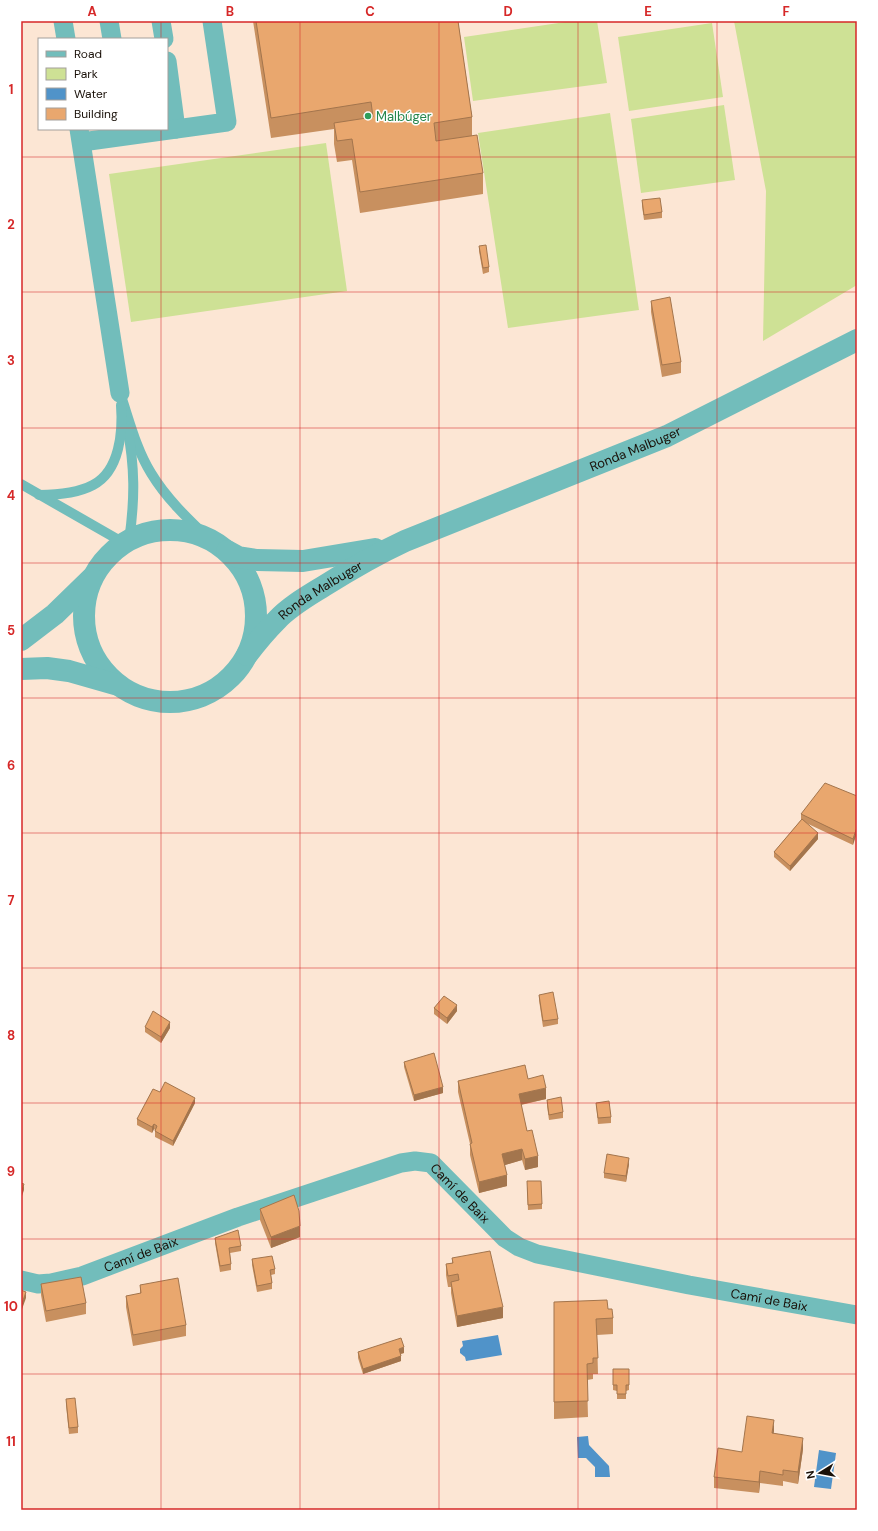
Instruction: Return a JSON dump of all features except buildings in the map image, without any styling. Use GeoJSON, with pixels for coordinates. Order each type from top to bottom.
{"type":"FeatureCollection","features":[{"type":"Feature","properties":{"kind":"street"},"geometry":{"type":"LineString","coordinates":[[63,21],[66,38]]}},
{"type":"Feature","properties":{"kind":"street"},"geometry":{"type":"LineString","coordinates":[[109,21],[112,38]]}},
{"type":"Feature","properties":{"kind":"street"},"geometry":{"type":"LineString","coordinates":[[161,21],[164,38]]}},
{"type":"Feature","properties":{"kind":"street"},"geometry":{"type":"LineString","coordinates":[[168,129],[227,122],[212,21]]}},
{"type":"Feature","properties":{"kind":"street"},"geometry":{"type":"LineString","coordinates":[[168,68],[176,128]]}},
{"type":"Feature","properties":{"kind":"street"},"geometry":{"type":"LineString","coordinates":[[120,393],[80,136],[152,130]]}},
{"type":"Feature","properties":{"kind":"street","name":"Ronda Malbuger"},"geometry":{"type":"LineString","coordinates":[[119,686],[137,696],[158,702],[179,702],[200,697],[219,688],[235,673],[261,636],[292,607],[357,565],[405,541],[667,436],[857,340]]}},
{"type":"Feature","properties":{"kind":"street","name":"Ronda Malbuger"},"geometry":{"type":"LineString","coordinates":[[94,576],[105,560],[127,542],[142,535],[158,531],[176,530],[193,533],[238,557],[256,560],[303,561],[354,553],[405,541]]}},
{"type":"Feature","properties":{"kind":"street"},"geometry":{"type":"LineString","coordinates":[[216,544],[240,566],[251,587],[256,610],[254,633],[247,656]]}},
{"type":"Feature","properties":{"kind":"street"},"geometry":{"type":"LineString","coordinates":[[21,640],[55,614],[94,576]]}},
{"type":"Feature","properties":{"kind":"street"},"geometry":{"type":"LineString","coordinates":[[94,576],[88,590],[84,611],[85,632],[92,652],[103,671],[119,686]]}},
{"type":"Feature","properties":{"kind":"street"},"geometry":{"type":"LineString","coordinates":[[21,669],[47,668],[69,670],[119,686]]}},
{"type":"Feature","properties":{"kind":"street","name":"Camí de Baix"},"geometry":{"type":"LineString","coordinates":[[21,1280],[38,1284],[51,1283],[82,1276],[238,1217],[400,1163],[415,1161],[430,1163],[505,1238],[519,1247],[537,1254],[688,1285],[857,1315]]}},
{"type":"Feature","properties":{"kind":"lane"},"geometry":{"type":"LineString","coordinates":[[39,495],[58,494],[78,490],[93,485],[103,478],[110,468],[118,446],[122,421],[120,393]]}},
{"type":"Feature","properties":{"kind":"lane"},"geometry":{"type":"LineString","coordinates":[[21,484],[127,542],[134,506],[134,477],[131,450],[120,393]]}},
{"type":"Feature","properties":{"kind":"lane"},"geometry":{"type":"LineString","coordinates":[[120,393],[141,452],[151,473],[183,515],[216,544]]}},
{"type":"Feature","properties":{"kind":"green space"},"geometry":{"type":"Polygon","coordinates":[[[572,21],[597,21],[607,83],[473,101],[464,37],[572,21]]]}},
{"type":"Feature","properties":{"kind":"green space"},"geometry":{"type":"Polygon","coordinates":[[[734,21],[857,21],[857,285],[763,341],[766,191],[734,21]]]}},
{"type":"Feature","properties":{"kind":"green space"},"geometry":{"type":"Polygon","coordinates":[[[712,23],[723,97],[629,111],[618,37],[712,23]]]}},
{"type":"Feature","properties":{"kind":"green space"},"geometry":{"type":"Polygon","coordinates":[[[724,105],[735,180],[641,193],[631,119],[724,105]]]}},
{"type":"Feature","properties":{"kind":"green space"},"geometry":{"type":"Polygon","coordinates":[[[610,113],[639,310],[508,328],[478,133],[610,113]]]}},
{"type":"Feature","properties":{"kind":"green space"},"geometry":{"type":"Polygon","coordinates":[[[326,143],[347,291],[131,322],[109,174],[326,143]]]}},
{"type":"Feature","properties":{"kind":"water"},"geometry":{"type":"Polygon","coordinates":[[[498,1335],[502,1355],[466,1361],[465,1357],[460,1353],[460,1349],[463,1346],[462,1341],[498,1335]]]}},
{"type":"Feature","properties":{"kind":"water"},"geometry":{"type":"Polygon","coordinates":[[[588,1436],[589,1445],[609,1466],[610,1477],[595,1477],[595,1467],[586,1458],[578,1458],[577,1437],[588,1436]]]}},
{"type":"Feature","properties":{"kind":"water"},"geometry":{"type":"Polygon","coordinates":[[[819,1450],[836,1453],[831,1489],[814,1487],[819,1450]]]}},
{"type":"Feature","properties":{"kind":"place","name":"Malbúger"},"geometry":{"type":"Point","coordinates":[368,116]}}]}
